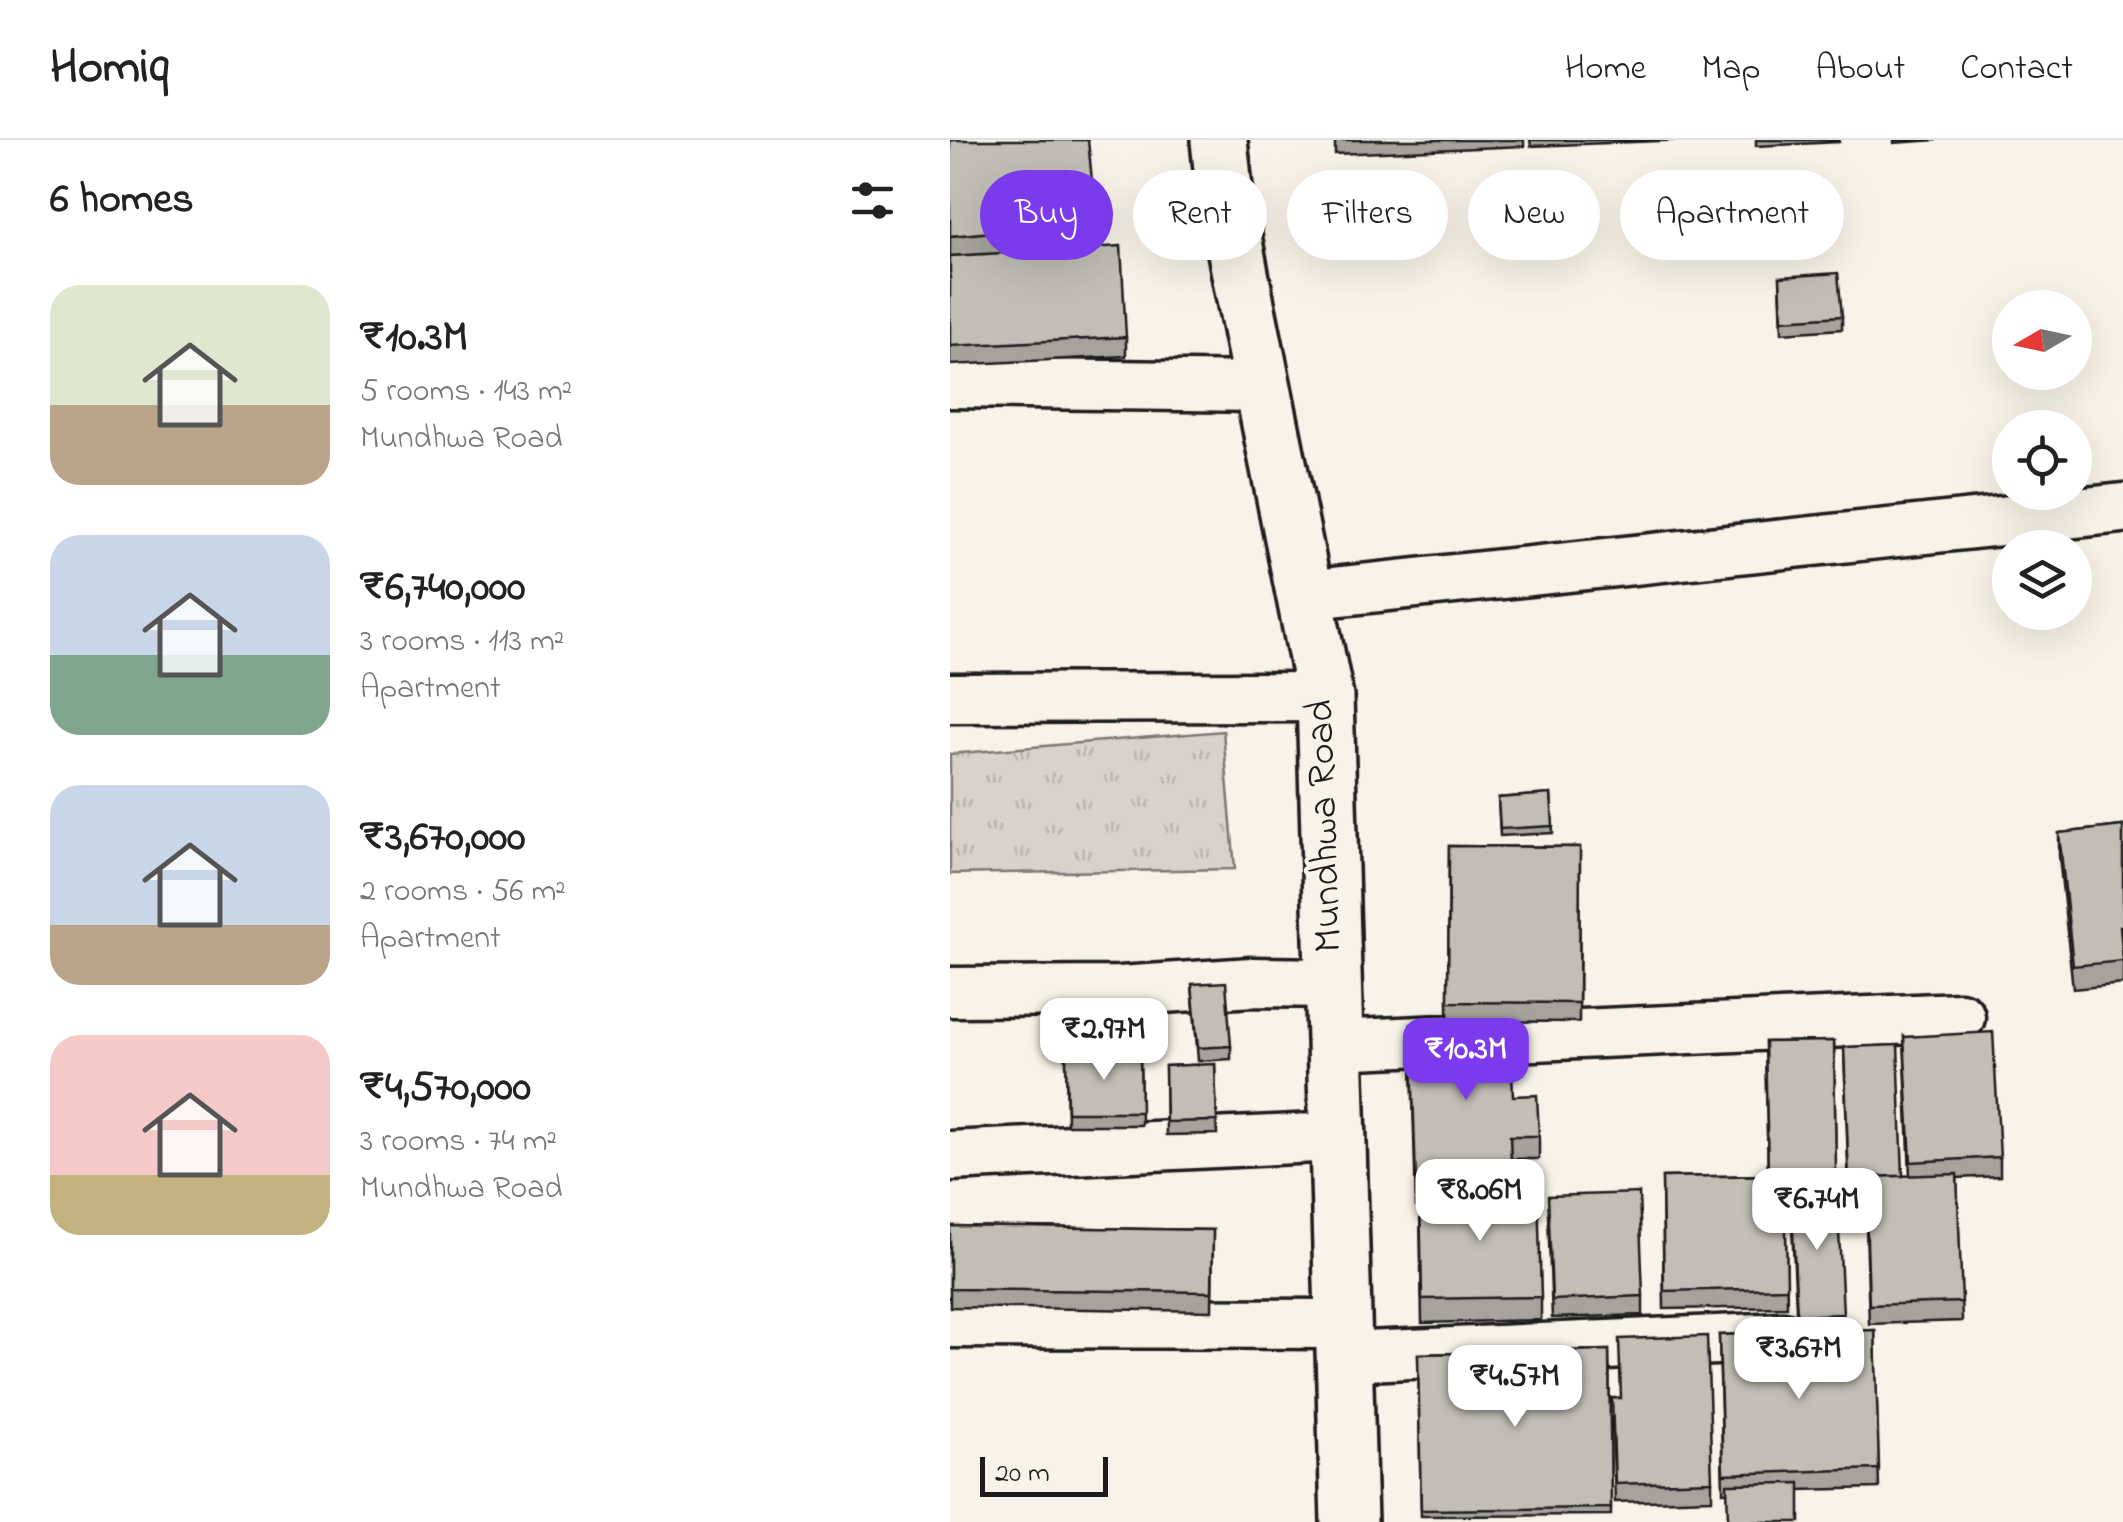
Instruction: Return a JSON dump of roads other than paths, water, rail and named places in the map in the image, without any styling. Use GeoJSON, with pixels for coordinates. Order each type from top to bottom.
{"type":"FeatureCollection","features":[{"type":"Feature","properties":{"kind":"main road","name":"Mundhwa Road"},"geometry":{"type":"LineString","coordinates":[[1219,140],[1224,188],[1262,388],[1325,697],[1348,1522]]}},
{"type":"Feature","properties":{"kind":"street"},"geometry":{"type":"LineString","coordinates":[[950,383],[1262,388]]}},
{"type":"Feature","properties":{"kind":"street"},"geometry":{"type":"LineString","coordinates":[[1304,596],[2123,508]]}},
{"type":"Feature","properties":{"kind":"street"},"geometry":{"type":"LineString","coordinates":[[950,698],[1325,697]]}},
{"type":"Feature","properties":{"kind":"street"},"geometry":{"type":"LineString","coordinates":[[950,992],[1120,991],[1252,982],[1331,983]]}},
{"type":"Feature","properties":{"kind":"street"},"geometry":{"type":"LineString","coordinates":[[1333,1045],[1960,1017]]}},
{"type":"Feature","properties":{"kind":"street"},"geometry":{"type":"LineString","coordinates":[[950,1156],[1336,1136]]}},
{"type":"Feature","properties":{"kind":"street"},"geometry":{"type":"LineString","coordinates":[[950,1323],[1343,1340],[1832,1334]]}}]}
